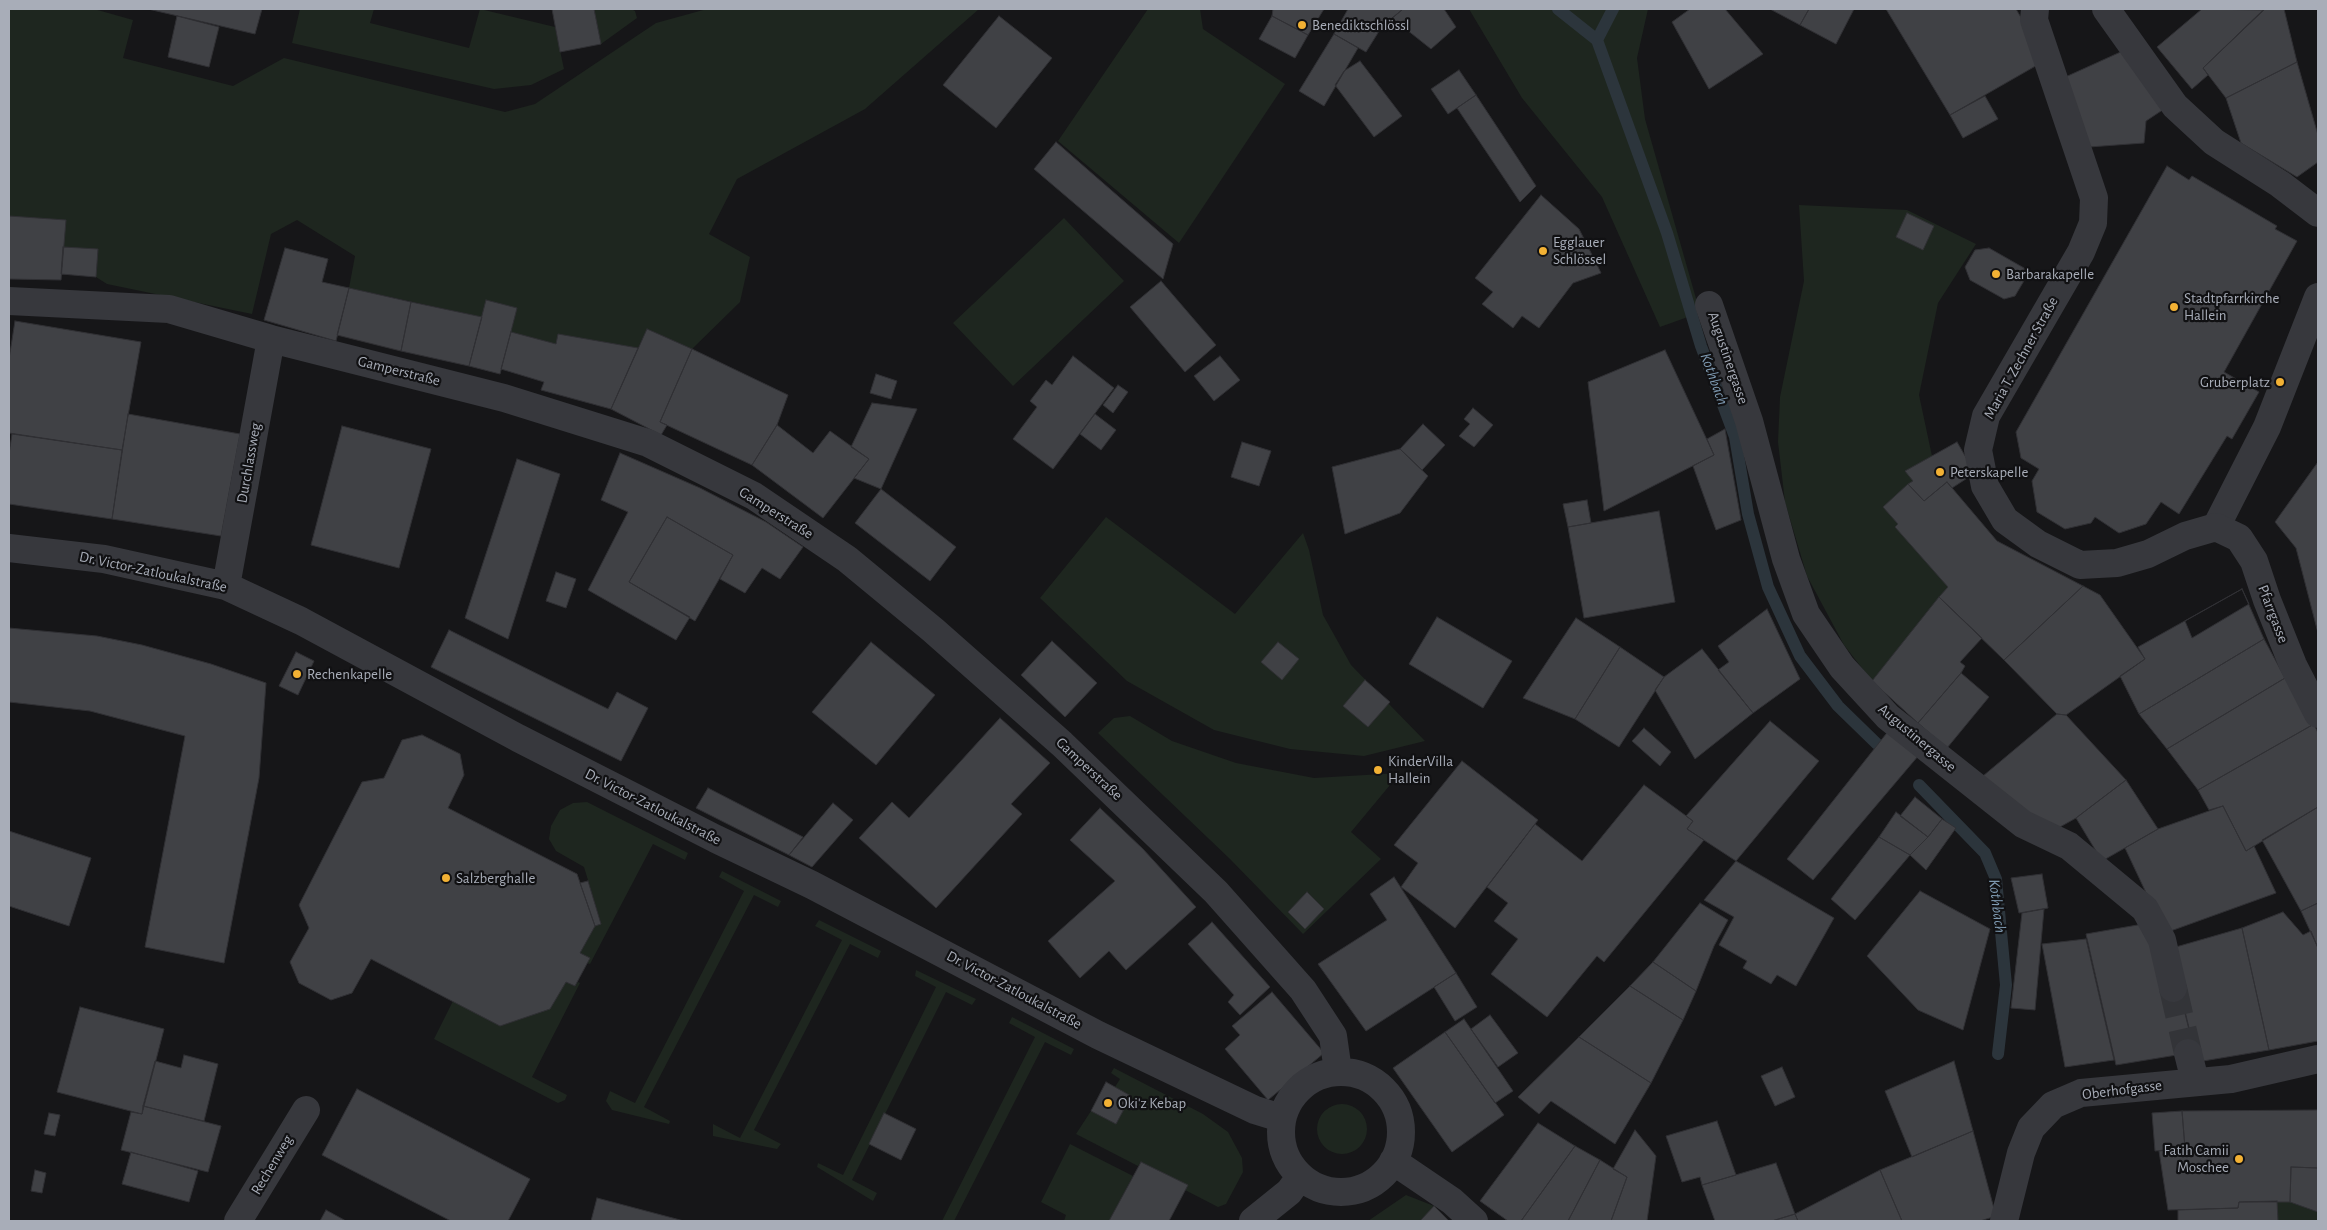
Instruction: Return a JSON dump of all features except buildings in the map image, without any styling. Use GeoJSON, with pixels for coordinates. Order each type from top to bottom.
{"type":"FeatureCollection","features":[{"type":"Feature","properties":{"kind":"street","name":"Maria T. Zechner Straße"},"geometry":{"type":"LineString","coordinates":[[2036,9],[2034,20],[2094,198],[2093,223],[2081,252],[1986,416],[1978,450],[1985,486],[2005,520],[2038,544],[2080,565],[2117,564],[2148,554],[2185,536],[2216,526]]}},
{"type":"Feature","properties":{"kind":"street"},"geometry":{"type":"LineString","coordinates":[[2106,9],[2175,106],[2214,142],[2280,184],[2318,213]]}},
{"type":"Feature","properties":{"kind":"street"},"geometry":{"type":"LineString","coordinates":[[2216,526],[2267,427],[2318,297]]}},
{"type":"Feature","properties":{"kind":"street","name":"Gamperstraße"},"geometry":{"type":"LineString","coordinates":[[9,301],[169,309],[271,339],[504,398],[648,443],[754,496],[839,554],[933,630],[1062,744],[1216,892],[1303,990],[1334,1036],[1338,1071]]}},
{"type":"Feature","properties":{"kind":"street","name":"Augustinergasse"},"geometry":{"type":"LineString","coordinates":[[1709,305],[1749,421],[1786,559],[1806,614],[1842,667],[1888,717],[2023,824],[2069,846],[2145,909],[2162,940],[2173,988]]}},
{"type":"Feature","properties":{"kind":"street","name":"Durchlassweg"},"geometry":{"type":"LineString","coordinates":[[226,586],[271,339]]}},
{"type":"Feature","properties":{"kind":"street","name":"Pfarrgasse"},"geometry":{"type":"LineString","coordinates":[[2216,526],[2239,538],[2254,561],[2266,600],[2293,665],[2318,714]]}},
{"type":"Feature","properties":{"kind":"street","name":"Dr. Victor-Zatloukalstraße"},"geometry":{"type":"LineString","coordinates":[[9,548],[104,559],[226,586],[301,621],[527,742],[716,839],[812,885],[1098,1034],[1255,1110],[1281,1118]]}},
{"type":"Feature","properties":{"kind":"street"},"geometry":{"type":"LineString","coordinates":[[2188,1053],[2195,1081]]}},
{"type":"Feature","properties":{"kind":"street","name":"Oberhofgasse"},"geometry":{"type":"LineString","coordinates":[[2004,1221],[2020,1153],[2031,1128],[2053,1105],[2081,1093],[2231,1079],[2318,1059]]}},
{"type":"Feature","properties":{"kind":"street"},"geometry":{"type":"LineString","coordinates":[[1338,1071],[1359,1073],[1390,1095],[1400,1118],[1400,1140],[1393,1161],[1375,1181],[1348,1192],[1323,1190],[1300,1177],[1288,1163],[1281,1118],[1290,1101],[1307,1080],[1338,1071]]}},
{"type":"Feature","properties":{"kind":"street","name":"Rechenweg"},"geometry":{"type":"LineString","coordinates":[[238,1221],[306,1110]]}},
{"type":"Feature","properties":{"kind":"street"},"geometry":{"type":"LineString","coordinates":[[1393,1161],[1452,1201],[1474,1221]]}},
{"type":"Feature","properties":{"kind":"street"},"geometry":{"type":"LineString","coordinates":[[1253,1221],[1289,1192],[1300,1177]]}},
{"type":"Feature","properties":{"kind":"shaded area"},"geometry":{"type":"Polygon","coordinates":[[[9,9],[94,9],[133,20],[123,58],[233,86],[284,58],[505,112],[535,104],[656,23],[707,9],[979,9],[865,109],[737,179],[709,234],[750,257],[740,302],[692,349],[647,329],[638,348],[558,334],[556,344],[511,332],[517,308],[486,300],[482,317],[349,288],[355,256],[297,220],[271,234],[252,314],[107,284],[96,277],[98,249],[63,247],[66,220],[9,216],[9,9]]]}},
{"type":"Feature","properties":{"kind":"shaded area"},"geometry":{"type":"Polygon","coordinates":[[[300,9],[374,9],[370,23],[469,48],[480,9],[555,27],[564,69],[531,85],[494,89],[292,43],[300,9]]]}},
{"type":"Feature","properties":{"kind":"shaded area"},"geometry":{"type":"Polygon","coordinates":[[[594,9],[631,9],[635,11],[637,18],[601,44],[594,9]]]}},
{"type":"Feature","properties":{"kind":"shaded area"},"geometry":{"type":"Polygon","coordinates":[[[1148,9],[1200,9],[1203,29],[1285,84],[1179,243],[1058,141],[1148,9]]]}},
{"type":"Feature","properties":{"kind":"shaded area"},"geometry":{"type":"Polygon","coordinates":[[[1469,9],[1648,9],[1637,58],[1645,119],[1699,309],[1685,318],[1660,327],[1602,197],[1522,98],[1469,9]]]}},
{"type":"Feature","properties":{"kind":"shaded area"},"geometry":{"type":"Polygon","coordinates":[[[1799,205],[1907,210],[1976,244],[1938,303],[1919,395],[1932,456],[1906,471],[1913,481],[1908,484],[1898,524],[1948,587],[1872,681],[1844,645],[1807,576],[1785,502],[1778,442],[1780,397],[1804,281],[1799,205]]]}},
{"type":"Feature","properties":{"kind":"shaded area"},"geometry":{"type":"Polygon","coordinates":[[[1064,218],[1124,281],[1013,386],[953,323],[1064,218]]]}},
{"type":"Feature","properties":{"kind":"shaded area"},"geometry":{"type":"Polygon","coordinates":[[[1106,517],[1235,614],[1303,533],[1309,550],[1323,615],[1351,665],[1425,741],[1364,756],[1290,749],[1214,730],[1127,681],[1040,598],[1106,517]]]}},
{"type":"Feature","properties":{"kind":"shaded area"},"geometry":{"type":"Polygon","coordinates":[[[1130,716],[1172,741],[1236,763],[1314,778],[1400,773],[1351,832],[1381,859],[1303,934],[1230,859],[1098,733],[1114,718],[1130,716]]]}},
{"type":"Feature","properties":{"kind":"shaded area"},"geometry":{"type":"Polygon","coordinates":[[[587,802],[688,853],[685,860],[653,844],[590,964],[587,963],[589,958],[580,953],[595,926],[601,923],[584,867],[556,851],[549,839],[551,826],[560,810],[573,803],[587,802]]]}},
{"type":"Feature","properties":{"kind":"shaded area"},"geometry":{"type":"Polygon","coordinates":[[[722,871],[781,901],[778,907],[754,895],[644,1107],[670,1121],[669,1124],[612,1110],[606,1101],[610,1091],[635,1103],[744,891],[719,877],[722,871]]]}},
{"type":"Feature","properties":{"kind":"shaded area"},"geometry":{"type":"Polygon","coordinates":[[[819,920],[881,951],[878,958],[850,944],[754,1130],[781,1144],[777,1149],[713,1136],[713,1124],[740,1138],[842,940],[815,926],[819,920]]]}},
{"type":"Feature","properties":{"kind":"shaded area"},"geometry":{"type":"Polygon","coordinates":[[[916,970],[976,999],[972,1005],[946,992],[852,1180],[877,1193],[873,1201],[817,1167],[818,1163],[843,1175],[936,987],[915,976],[916,970]]]}},
{"type":"Feature","properties":{"kind":"shaded area"},"geometry":{"type":"Polygon","coordinates":[[[566,982],[575,986],[578,982],[580,983],[532,1077],[567,1095],[565,1100],[558,1103],[434,1039],[453,1001],[500,1026],[549,1009],[566,982]]]}},
{"type":"Feature","properties":{"kind":"shaded area"},"geometry":{"type":"Polygon","coordinates":[[[1012,1017],[1074,1049],[1071,1055],[1045,1042],[954,1221],[942,1221],[1035,1037],[1009,1023],[1012,1017]]]}},
{"type":"Feature","properties":{"kind":"shaded area"},"geometry":{"type":"Polygon","coordinates":[[[1114,1068],[1203,1114],[1228,1132],[1242,1158],[1243,1172],[1226,1204],[1218,1207],[1185,1190],[1187,1185],[1141,1162],[1138,1166],[1076,1134],[1091,1111],[1116,1124],[1131,1096],[1115,1087],[1120,1079],[1111,1073],[1114,1068]]]}},
{"type":"Feature","properties":{"kind":"shaded area"},"geometry":{"type":"Polygon","coordinates":[[[1342,1104],[1360,1111],[1367,1129],[1360,1147],[1342,1154],[1324,1147],[1317,1129],[1324,1111],[1342,1104]]]}},
{"type":"Feature","properties":{"kind":"shaded area"},"geometry":{"type":"Polygon","coordinates":[[[1070,1144],[1133,1176],[1109,1221],[1064,1221],[1066,1215],[1041,1202],[1070,1144]]]}},
{"type":"Feature","properties":{"kind":"shaded area"},"geometry":{"type":"Polygon","coordinates":[[[1406,1195],[1434,1206],[1420,1221],[1368,1221],[1406,1195]]]}},
{"type":"Feature","properties":{"kind":"shaded area"},"geometry":{"type":"Polygon","coordinates":[[[2277,1201],[2290,1202],[2318,1212],[2318,1221],[2278,1221],[2277,1201]]]}},
{"type":"Feature","properties":{"kind":"waterway","name":"Kothbach"},"geometry":{"type":"LineString","coordinates":[[1558,9],[1597,40],[1667,233],[1701,346],[1735,437],[1748,514],[1768,587],[1800,656],[1838,706],[1877,744]]}},
{"type":"Feature","properties":{"kind":"waterway"},"geometry":{"type":"LineString","coordinates":[[1597,40],[1613,9]]}},
{"type":"Feature","properties":{"kind":"waterway","name":"Kothbach"},"geometry":{"type":"LineString","coordinates":[[1919,785],[1985,853],[1996,879],[2006,985],[1998,1054]]}},
{"type":"Feature","properties":{"kind":"tunnel"},"geometry":{"type":"LineString","coordinates":[[2173,988],[2188,1053]]}},
{"type":"Feature","properties":{"kind":"place","name":"Benediktschlössl"},"geometry":{"type":"Point","coordinates":[1302,25]}},
{"type":"Feature","properties":{"kind":"place","name":"Egglauer Schlössel"},"geometry":{"type":"Point","coordinates":[1543,251]}},
{"type":"Feature","properties":{"kind":"place","name":"Barbarakapelle"},"geometry":{"type":"Point","coordinates":[1996,274]}},
{"type":"Feature","properties":{"kind":"place","name":"Stadtpfarrkirche Hallein"},"geometry":{"type":"Point","coordinates":[2174,307]}},
{"type":"Feature","properties":{"kind":"place","name":"Gruberplatz"},"geometry":{"type":"Point","coordinates":[2280,382]}},
{"type":"Feature","properties":{"kind":"place","name":"Peterskapelle"},"geometry":{"type":"Point","coordinates":[1940,472]}},
{"type":"Feature","properties":{"kind":"place","name":"Rechenkapelle"},"geometry":{"type":"Point","coordinates":[297,674]}},
{"type":"Feature","properties":{"kind":"place","name":"KinderVilla Hallein"},"geometry":{"type":"Point","coordinates":[1378,770]}},
{"type":"Feature","properties":{"kind":"place","name":"Salzberghalle"},"geometry":{"type":"Point","coordinates":[446,878]}},
{"type":"Feature","properties":{"kind":"place","name":"Oki'z Kebap"},"geometry":{"type":"Point","coordinates":[1108,1103]}},
{"type":"Feature","properties":{"kind":"place","name":"Fatih Camii Moschee"},"geometry":{"type":"Point","coordinates":[2239,1159]}}]}
